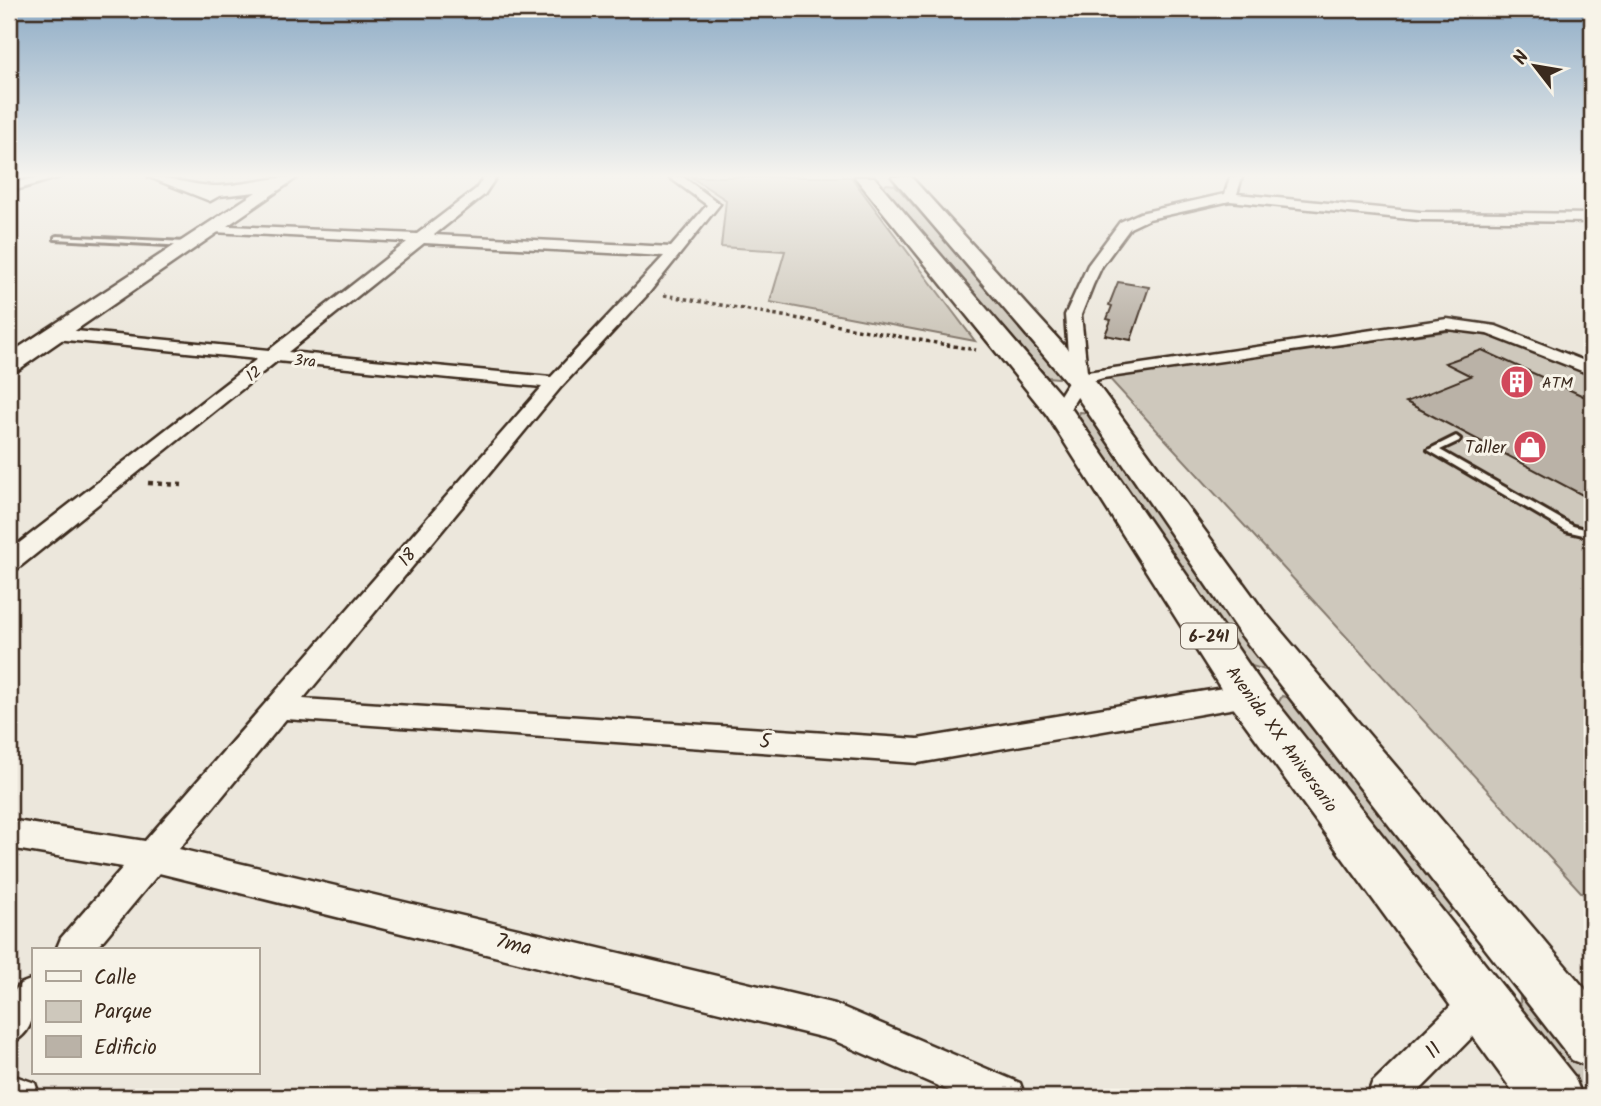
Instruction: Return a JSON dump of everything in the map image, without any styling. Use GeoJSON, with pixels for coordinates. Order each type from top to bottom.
{"type":"FeatureCollection","features":[{"type":"Feature","properties":{"kind":"main road"},"geometry":{"type":"LineString","coordinates":[[9,365],[212,229]]}},
{"type":"Feature","properties":{"kind":"main road","name":"Avenida XX Aniversario"},"geometry":{"type":"LineString","coordinates":[[908,229],[1017,357],[1059,411],[1247,695],[1553,1097]]}},
{"type":"Feature","properties":{"kind":"main road","name":"6-241"},"geometry":{"type":"LineString","coordinates":[[946,229],[1079,379],[1250,620],[1592,1040]]}},
{"type":"Feature","properties":{"kind":"street"},"geometry":{"type":"LineString","coordinates":[[226,229],[676,252]]}},
{"type":"Feature","properties":{"kind":"street","name":"12"},"geometry":{"type":"LineString","coordinates":[[9,563],[274,357],[433,229]]}},
{"type":"Feature","properties":{"kind":"street","name":"18"},"geometry":{"type":"LineString","coordinates":[[75,948],[555,383],[643,291],[695,229]]}},
{"type":"Feature","properties":{"kind":"street"},"geometry":{"type":"LineString","coordinates":[[1059,411],[1079,379],[1073,315],[1095,265],[1122,229]]}},
{"type":"Feature","properties":{"kind":"street"},"geometry":{"type":"LineString","coordinates":[[1079,379],[1198,358],[1447,324],[1490,329],[1592,370]]}},
{"type":"Feature","properties":{"kind":"street","name":"3ra"},"geometry":{"type":"LineString","coordinates":[[56,334],[555,383]]}},
{"type":"Feature","properties":{"kind":"street","name":"5"},"geometry":{"type":"LineString","coordinates":[[279,708],[918,751],[1247,695]]}},
{"type":"Feature","properties":{"kind":"street","name":"7ma"},"geometry":{"type":"LineString","coordinates":[[9,834],[153,857],[835,1022],[1006,1097]]}},
{"type":"Feature","properties":{"kind":"street"},"geometry":{"type":"LineString","coordinates":[[9,1026],[32,998]]}},
{"type":"Feature","properties":{"kind":"street","name":"11"},"geometry":{"type":"LineString","coordinates":[[1386,1097],[1480,1003]]}},
{"type":"Feature","properties":{"kind":"street"},"geometry":{"type":"LineString","coordinates":[[9,1093],[21,1097]]}},
{"type":"Feature","properties":{"kind":"lane"},"geometry":{"type":"LineString","coordinates":[[57,238],[186,244]]}},
{"type":"Feature","properties":{"kind":"lane"},"geometry":{"type":"LineString","coordinates":[[1456,439],[1433,450],[1570,530],[1592,534]]}},
{"type":"Feature","properties":{"kind":"path"},"geometry":{"type":"LineString","coordinates":[[643,291],[1017,357]]}},
{"type":"Feature","properties":{"kind":"green space"},"geometry":{"type":"Polygon","coordinates":[[[723,229],[890,229],[975,341],[770,302],[785,251],[721,247],[723,229]]]}},
{"type":"Feature","properties":{"kind":"green space"},"geometry":{"type":"Polygon","coordinates":[[[919,229],[935,229],[1063,370],[1058,378],[1047,377],[919,229]]]}},
{"type":"Feature","properties":{"kind":"green space"},"geometry":{"type":"Polygon","coordinates":[[[1457,330],[1515,341],[1592,375],[1592,904],[1107,376],[1457,330]]]}},
{"type":"Feature","properties":{"kind":"green space"},"geometry":{"type":"Polygon","coordinates":[[[1080,412],[1091,413],[1266,656],[1265,670],[1242,663],[1077,420],[1080,412]]]}},
{"type":"Feature","properties":{"kind":"green space"},"geometry":{"type":"Polygon","coordinates":[[[1282,696],[1301,700],[1461,900],[1448,914],[1420,892],[1275,709],[1282,696]]]}},
{"type":"Feature","properties":{"kind":"green space"},"geometry":{"type":"Polygon","coordinates":[[[1519,984],[1544,1001],[1592,1061],[1592,1097],[1588,1097],[1521,1012],[1519,984]]]}},
{"type":"Feature","properties":{"kind":"building"},"geometry":{"type":"Polygon","coordinates":[[[1118,282],[1149,287],[1131,340],[1105,335],[1111,320],[1107,319],[1112,306],[1109,305],[1118,282]]]}},
{"type":"Feature","properties":{"kind":"building"},"geometry":{"type":"Polygon","coordinates":[[[1482,350],[1592,400],[1592,500],[1406,402],[1471,376],[1445,363],[1482,350]]]}},
{"type":"Feature","properties":{"kind":"place","name":"ATM"},"geometry":{"type":"Point","coordinates":[1517,382]}},
{"type":"Feature","properties":{"kind":"place","name":"Taller"},"geometry":{"type":"Point","coordinates":[1530,447]}}]}
